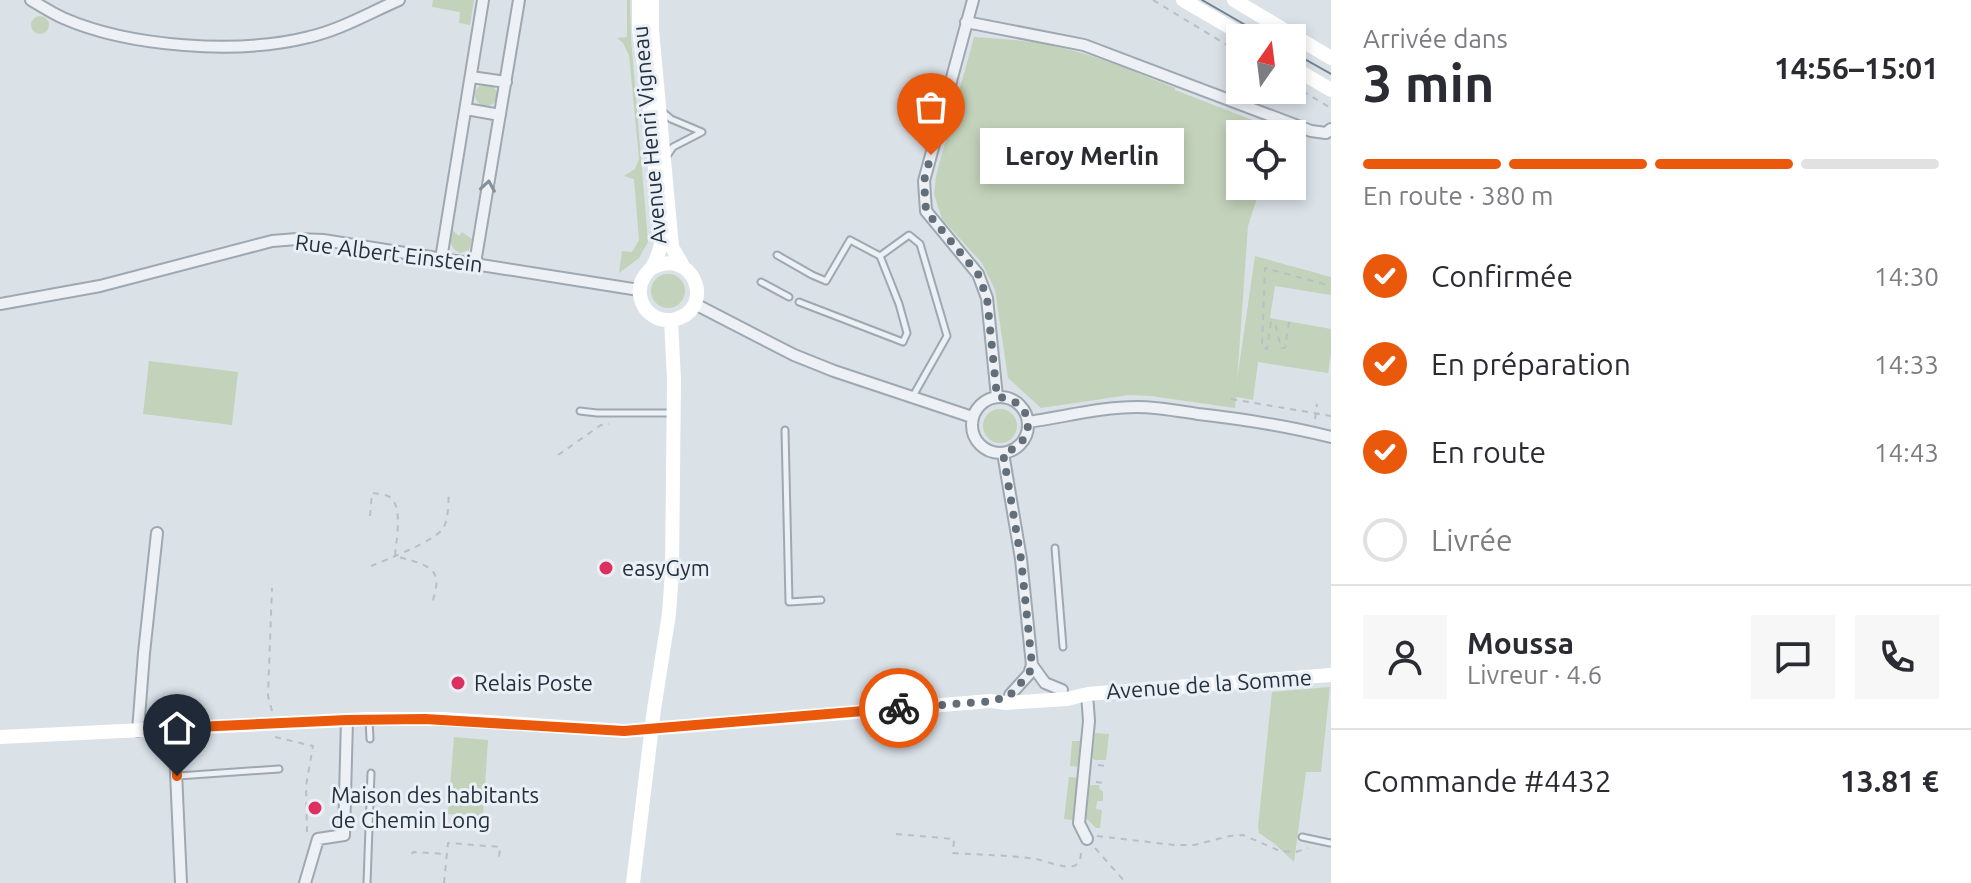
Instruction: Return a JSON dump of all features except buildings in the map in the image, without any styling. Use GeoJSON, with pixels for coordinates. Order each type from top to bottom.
{"type":"FeatureCollection","features":[{"type":"Feature","properties":{"kind":"main road","name":"Avenue Henri Vigneau"},"geometry":{"type":"LineString","coordinates":[[639,0],[639,30],[650,109],[661,244],[658,256],[639,290]]}},
{"type":"Feature","properties":{"kind":"main road","name":"Avenue Henri Vigneau"},"geometry":{"type":"LineString","coordinates":[[652,0],[652,30],[672,247],[694,279],[695,304]]}},
{"type":"Feature","properties":{"kind":"main road"},"geometry":{"type":"LineString","coordinates":[[1183,0],[1226,25]]}},
{"type":"Feature","properties":{"kind":"main road"},"geometry":{"type":"LineString","coordinates":[[1234,0],[1331,58]]}},
{"type":"Feature","properties":{"kind":"main road"},"geometry":{"type":"LineString","coordinates":[[1306,75],[1331,90]]}},
{"type":"Feature","properties":{"kind":"main road","name":"Avenue Henri Vigneau"},"geometry":{"type":"LineString","coordinates":[[652,268],[667,263],[683,266]]}},
{"type":"Feature","properties":{"kind":"main road"},"geometry":{"type":"LineString","coordinates":[[639,290],[645,308],[661,319],[671,320],[685,315],[695,304]]}},
{"type":"Feature","properties":{"kind":"main road"},"geometry":{"type":"LineString","coordinates":[[633,883],[670,607],[674,413],[671,320]]}},
{"type":"Feature","properties":{"kind":"main road","name":"Avenue de la Somme"},"geometry":{"type":"LineString","coordinates":[[1003,698],[1006,703],[1067,699],[1087,694],[1331,675]]}},
{"type":"Feature","properties":{"kind":"main road","name":"Avenue de la Somme"},"geometry":{"type":"LineString","coordinates":[[0,737],[368,719],[442,719],[624,731],[1003,698],[1062,690],[1087,694]]}},
{"type":"Feature","properties":{"kind":"street"},"geometry":{"type":"LineString","coordinates":[[31,0],[61,17],[121,36],[220,46],[271,44],[307,38],[399,0]]}},
{"type":"Feature","properties":{"kind":"street"},"geometry":{"type":"LineString","coordinates":[[441,259],[483,0]]}},
{"type":"Feature","properties":{"kind":"street"},"geometry":{"type":"LineString","coordinates":[[475,263],[519,0]]}},
{"type":"Feature","properties":{"kind":"street"},"geometry":{"type":"LineString","coordinates":[[973,0],[924,181],[926,211],[978,274],[987,298],[997,397]]}},
{"type":"Feature","properties":{"kind":"street"},"geometry":{"type":"LineString","coordinates":[[966,22],[1084,45],[1311,131],[1326,133],[1331,129]]}},
{"type":"Feature","properties":{"kind":"street"},"geometry":{"type":"LineString","coordinates":[[471,77],[506,82]]}},
{"type":"Feature","properties":{"kind":"street"},"geometry":{"type":"LineString","coordinates":[[466,109],[500,115]]}},
{"type":"Feature","properties":{"kind":"street","name":"Rue Albert Einstein"},"geometry":{"type":"LineString","coordinates":[[0,304],[100,286],[279,240],[310,239],[639,290]]}},
{"type":"Feature","properties":{"kind":"street"},"geometry":{"type":"LineString","coordinates":[[695,304],[794,355],[972,417]]}},
{"type":"Feature","properties":{"kind":"street"},"geometry":{"type":"LineString","coordinates":[[997,397],[1014,400],[1022,407],[1028,422],[1024,441],[1012,451],[1003,453],[992,453],[978,444],[971,427],[978,406],[987,399],[997,397]]}},
{"type":"Feature","properties":{"kind":"street"},"geometry":{"type":"LineString","coordinates":[[1028,422],[1135,407],[1230,418],[1331,437]]}},
{"type":"Feature","properties":{"kind":"street"},"geometry":{"type":"LineString","coordinates":[[1003,453],[1021,559],[1032,665],[1029,674],[1003,698]]}},
{"type":"Feature","properties":{"kind":"street"},"geometry":{"type":"LineString","coordinates":[[138,731],[157,533]]}},
{"type":"Feature","properties":{"kind":"street"},"geometry":{"type":"LineString","coordinates":[[1032,665],[1045,683],[1062,690]]}},
{"type":"Feature","properties":{"kind":"street"},"geometry":{"type":"LineString","coordinates":[[1087,694],[1089,721],[1079,823],[1087,839]]}},
{"type":"Feature","properties":{"kind":"street"},"geometry":{"type":"LineString","coordinates":[[305,883],[318,839],[344,835],[347,720]]}},
{"type":"Feature","properties":{"kind":"street"},"geometry":{"type":"LineString","coordinates":[[174,728],[181,883]]}},
{"type":"Feature","properties":{"kind":"lane"},"geometry":{"type":"LineString","coordinates":[[659,109],[671,119],[702,132],[673,147],[665,160]]}},
{"type":"Feature","properties":{"kind":"lane"},"geometry":{"type":"LineString","coordinates":[[880,256],[909,235],[920,244],[947,336],[912,397]]}},
{"type":"Feature","properties":{"kind":"lane"},"geometry":{"type":"LineString","coordinates":[[777,255],[826,281],[850,240],[880,256],[907,333],[903,342],[799,302]]}},
{"type":"Feature","properties":{"kind":"lane"},"geometry":{"type":"LineString","coordinates":[[761,282],[789,297]]}},
{"type":"Feature","properties":{"kind":"lane"},"geometry":{"type":"LineString","coordinates":[[580,411],[674,413]]}},
{"type":"Feature","properties":{"kind":"lane"},"geometry":{"type":"LineString","coordinates":[[785,430],[789,602],[821,600]]}},
{"type":"Feature","properties":{"kind":"lane"},"geometry":{"type":"LineString","coordinates":[[1055,548],[1063,647]]}},
{"type":"Feature","properties":{"kind":"lane"},"geometry":{"type":"LineString","coordinates":[[368,719],[370,739]]}},
{"type":"Feature","properties":{"kind":"lane"},"geometry":{"type":"LineString","coordinates":[[177,776],[279,769]]}},
{"type":"Feature","properties":{"kind":"lane"},"geometry":{"type":"LineString","coordinates":[[367,883],[371,773]]}},
{"type":"Feature","properties":{"kind":"lane"},"geometry":{"type":"LineString","coordinates":[[1302,837],[1331,844]]}},
{"type":"Feature","properties":{"kind":"path"},"geometry":{"type":"LineString","coordinates":[[1153,0],[1226,44]]}},
{"type":"Feature","properties":{"kind":"path"},"geometry":{"type":"LineString","coordinates":[[1306,93],[1331,108]]}},
{"type":"Feature","properties":{"kind":"path"},"geometry":{"type":"LineString","coordinates":[[1289,322],[1285,348],[1281,348],[1275,323],[1271,322],[1267,349],[1262,347],[1265,268],[1331,286]]}},
{"type":"Feature","properties":{"kind":"path"},"geometry":{"type":"LineString","coordinates":[[1231,399],[1331,416]]}},
{"type":"Feature","properties":{"kind":"path"},"geometry":{"type":"LineString","coordinates":[[1313,432],[1317,404]]}},
{"type":"Feature","properties":{"kind":"path"},"geometry":{"type":"LineString","coordinates":[[558,455],[601,425],[608,425],[613,420],[613,413]]}},
{"type":"Feature","properties":{"kind":"path"},"geometry":{"type":"LineString","coordinates":[[371,566],[419,545],[443,529],[449,492]]}},
{"type":"Feature","properties":{"kind":"path"},"geometry":{"type":"LineString","coordinates":[[370,516],[372,493],[384,495],[395,502],[398,514],[395,556]]}},
{"type":"Feature","properties":{"kind":"path"},"geometry":{"type":"LineString","coordinates":[[395,556],[425,565],[434,573],[432,605]]}},
{"type":"Feature","properties":{"kind":"path"},"geometry":{"type":"LineString","coordinates":[[272,588],[268,696],[275,738],[313,746],[306,786],[307,832],[318,839]]}},
{"type":"Feature","properties":{"kind":"path"},"geometry":{"type":"LineString","coordinates":[[896,834],[954,839],[953,853],[1037,859],[1073,867],[1081,859],[1082,844],[1100,835],[1194,845],[1243,835],[1280,851],[1296,852],[1308,848],[1311,839]]}},
{"type":"Feature","properties":{"kind":"path"},"geometry":{"type":"LineString","coordinates":[[1087,839],[1126,883]]}},
{"type":"Feature","properties":{"kind":"path"},"geometry":{"type":"LineString","coordinates":[[444,883],[448,843],[500,847],[499,857]]}},
{"type":"Feature","properties":{"kind":"path"},"geometry":{"type":"LineString","coordinates":[[412,854],[447,854]]}},
{"type":"Feature","properties":{"kind":"green space"},"geometry":{"type":"Polygon","coordinates":[[[433,0],[474,0],[470,25],[459,23],[460,12],[432,7],[433,0]]]}},
{"type":"Feature","properties":{"kind":"green space"},"geometry":{"type":"Polygon","coordinates":[[[627,0],[630,0],[648,242],[639,258],[619,273],[622,251],[632,252],[639,240],[634,179],[624,176],[635,169],[639,159],[629,55],[617,38],[627,37],[627,0]]]}},
{"type":"Feature","properties":{"kind":"green space"},"geometry":{"type":"Polygon","coordinates":[[[40,16],[49,25],[40,34],[31,25],[40,16]]]}},
{"type":"Feature","properties":{"kind":"green space"},"geometry":{"type":"Polygon","coordinates":[[[974,37],[1077,51],[1252,120],[1226,120],[1226,200],[1256,200],[1248,226],[1237,381],[1255,256],[1331,277],[1331,295],[1275,286],[1270,318],[1331,329],[1328,373],[1258,362],[1253,400],[1236,397],[1235,408],[1129,395],[1041,408],[1008,378],[995,290],[982,263],[942,219],[934,194],[936,176],[974,37]]]}},
{"type":"Feature","properties":{"kind":"green space"},"geometry":{"type":"Polygon","coordinates":[[[486,84],[494,87],[497,95],[494,103],[486,106],[478,103],[475,95],[478,87],[486,84]]]}},
{"type":"Feature","properties":{"kind":"green space"},"geometry":{"type":"Polygon","coordinates":[[[452,230],[459,236],[462,232],[472,239],[469,250],[460,253],[454,249],[452,230]]]}},
{"type":"Feature","properties":{"kind":"green space"},"geometry":{"type":"Polygon","coordinates":[[[668,274],[680,279],[685,291],[680,303],[668,308],[656,303],[651,291],[656,279],[668,274]]]}},
{"type":"Feature","properties":{"kind":"green space"},"geometry":{"type":"Polygon","coordinates":[[[149,361],[238,372],[232,425],[143,414],[149,361]]]}},
{"type":"Feature","properties":{"kind":"green space"},"geometry":{"type":"Polygon","coordinates":[[[1000,409],[1012,414],[1017,426],[1012,438],[1000,443],[988,438],[983,426],[988,414],[1000,409]]]}},
{"type":"Feature","properties":{"kind":"green space"},"geometry":{"type":"Polygon","coordinates":[[[1330,687],[1321,772],[1306,772],[1294,862],[1259,833],[1258,827],[1272,692],[1330,687]]]}},
{"type":"Feature","properties":{"kind":"green space"},"geometry":{"type":"Polygon","coordinates":[[[1095,733],[1109,734],[1106,760],[1092,758],[1095,733]]]}},
{"type":"Feature","properties":{"kind":"green space"},"geometry":{"type":"Polygon","coordinates":[[[454,737],[488,740],[483,816],[448,814],[454,737]]]}},
{"type":"Feature","properties":{"kind":"green space"},"geometry":{"type":"Polygon","coordinates":[[[1072,741],[1081,741],[1079,767],[1070,766],[1072,741]]]}},
{"type":"Feature","properties":{"kind":"green space"},"geometry":{"type":"Polygon","coordinates":[[[1069,777],[1078,778],[1073,820],[1064,819],[1069,777]]]}},
{"type":"Feature","properties":{"kind":"green space"},"geometry":{"type":"Polygon","coordinates":[[[1091,785],[1099,785],[1103,791],[1103,801],[1097,801],[1096,809],[1102,810],[1100,828],[1086,818],[1091,785]]]}},
{"type":"Feature","properties":{"kind":"tram line"},"geometry":{"type":"LineString","coordinates":[[1202,0],[1244,24]]}},
{"type":"Feature","properties":{"kind":"tram line"},"geometry":{"type":"LineString","coordinates":[[1306,60],[1331,74]]}},
{"type":"Feature","properties":{"kind":"way so far"},"geometry":{"type":"LineString","coordinates":[[899,708],[996,701],[1010,695],[1029,674],[1032,665],[1021,559],[1003,453],[1012,451],[1024,441],[1028,422],[1022,407],[1014,400],[997,397],[987,298],[978,274],[926,211],[924,181],[931,155]]}},
{"type":"Feature","properties":{"kind":"place","name":"Leroy Merlin"},"geometry":{"type":"Point","coordinates":[931,155]}},
{"type":"Feature","properties":{"kind":"place","name":"easyGym"},"geometry":{"type":"Point","coordinates":[606,568]}},
{"type":"Feature","properties":{"kind":"place","name":"Relais Poste"},"geometry":{"type":"Point","coordinates":[458,683]}},
{"type":"Feature","properties":{"kind":"place","name":"Maison des habitants de Chemin Long"},"geometry":{"type":"Point","coordinates":[315,808]}},
{"type":"Feature","properties":{"kind":"route"},"geometry":{"type":"LineString","coordinates":[[177,776],[174,728],[442,719],[624,731],[899,708]]}}]}
